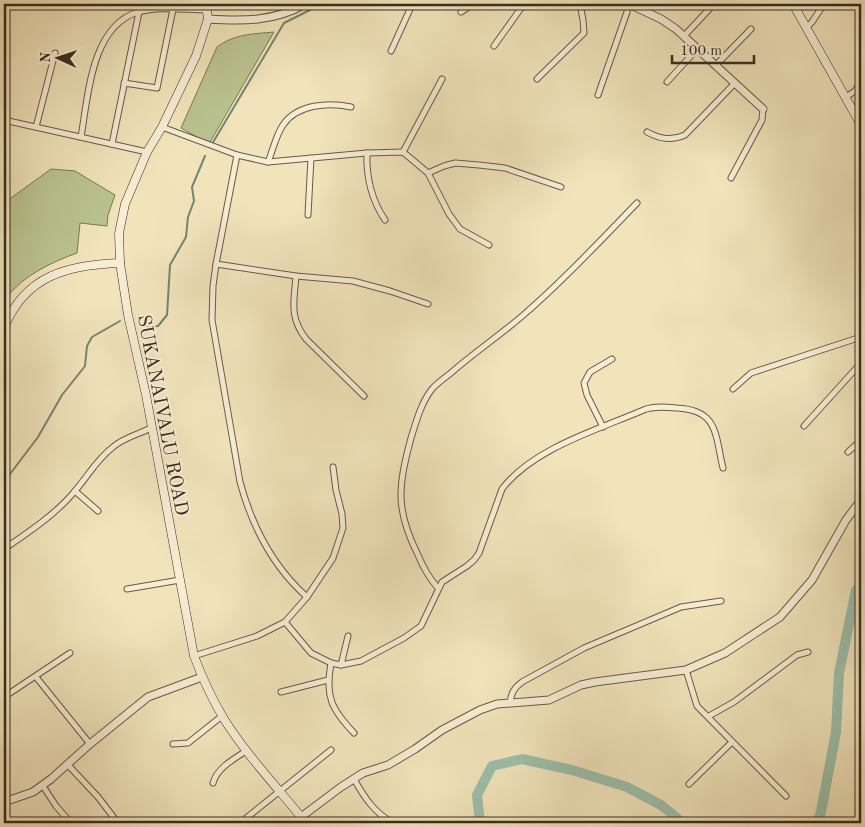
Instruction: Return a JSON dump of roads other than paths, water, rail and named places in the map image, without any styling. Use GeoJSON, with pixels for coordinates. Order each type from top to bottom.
{"type":"FeatureCollection","features":[{"type":"Feature","properties":{"kind":"main road"},"geometry":{"type":"LineString","coordinates":[[793,4],[861,125]]}},
{"type":"Feature","properties":{"kind":"main road","name":"SUKANAIVALU ROAD"},"geometry":{"type":"LineString","coordinates":[[207,11],[196,56],[162,127],[147,152],[125,204],[119,233],[120,263],[128,315],[146,395],[194,656],[202,677],[222,716],[246,751],[280,791],[299,820]]}},
{"type":"Feature","properties":{"kind":"main road"},"geometry":{"type":"LineString","coordinates":[[4,328],[9,315],[22,298],[35,286],[50,277],[76,267],[91,264],[120,263]]}},
{"type":"Feature","properties":{"kind":"street"},"geometry":{"type":"LineString","coordinates":[[81,137],[95,60],[102,45],[115,27],[130,16],[162,6],[173,10],[207,11],[241,21],[286,14],[305,4]]}},
{"type":"Feature","properties":{"kind":"street"},"geometry":{"type":"LineString","coordinates":[[391,51],[411,7],[410,4]]}},
{"type":"Feature","properties":{"kind":"street"},"geometry":{"type":"LineString","coordinates":[[461,12],[473,4]]}},
{"type":"Feature","properties":{"kind":"street"},"geometry":{"type":"LineString","coordinates":[[494,46],[524,4]]}},
{"type":"Feature","properties":{"kind":"street"},"geometry":{"type":"LineString","coordinates":[[537,79],[584,33],[580,4]]}},
{"type":"Feature","properties":{"kind":"street"},"geometry":{"type":"LineString","coordinates":[[598,95],[627,12],[628,4],[661,19],[698,48],[763,109],[762,120],[731,178]]}},
{"type":"Feature","properties":{"kind":"street"},"geometry":{"type":"LineString","coordinates":[[684,36],[714,4]]}},
{"type":"Feature","properties":{"kind":"street"},"geometry":{"type":"LineString","coordinates":[[807,27],[824,4]]}},
{"type":"Feature","properties":{"kind":"street"},"geometry":{"type":"LineString","coordinates":[[124,83],[156,88],[173,10]]}},
{"type":"Feature","properties":{"kind":"street"},"geometry":{"type":"LineString","coordinates":[[112,144],[139,12]]}},
{"type":"Feature","properties":{"kind":"street"},"geometry":{"type":"LineString","coordinates":[[716,65],[751,29]]}},
{"type":"Feature","properties":{"kind":"street"},"geometry":{"type":"LineString","coordinates":[[668,82],[698,48]]}},
{"type":"Feature","properties":{"kind":"street"},"geometry":{"type":"LineString","coordinates":[[36,127],[55,52]]}},
{"type":"Feature","properties":{"kind":"street"},"geometry":{"type":"LineString","coordinates":[[403,152],[442,79]]}},
{"type":"Feature","properties":{"kind":"street"},"geometry":{"type":"LineString","coordinates":[[846,97],[855,91],[861,81]]}},
{"type":"Feature","properties":{"kind":"street"},"geometry":{"type":"LineString","coordinates":[[648,132],[658,138],[677,138],[685,135],[735,83]]}},
{"type":"Feature","properties":{"kind":"street"},"geometry":{"type":"LineString","coordinates":[[268,162],[283,125],[293,114],[323,105],[351,107]]}},
{"type":"Feature","properties":{"kind":"street"},"geometry":{"type":"LineString","coordinates":[[4,120],[147,152]]}},
{"type":"Feature","properties":{"kind":"street"},"geometry":{"type":"LineString","coordinates":[[162,127],[237,156],[268,162],[367,153],[403,152],[428,173],[449,214],[460,229],[489,244]]}},
{"type":"Feature","properties":{"kind":"street"},"geometry":{"type":"LineString","coordinates":[[367,153],[366,168],[369,186],[378,210],[385,220]]}},
{"type":"Feature","properties":{"kind":"street"},"geometry":{"type":"LineString","coordinates":[[237,156],[216,264],[212,320],[242,488],[253,522],[276,564],[307,597]]}},
{"type":"Feature","properties":{"kind":"street"},"geometry":{"type":"LineString","coordinates":[[308,215],[311,158]]}},
{"type":"Feature","properties":{"kind":"street"},"geometry":{"type":"LineString","coordinates":[[428,173],[455,163],[479,165],[505,168],[561,187]]}},
{"type":"Feature","properties":{"kind":"street"},"geometry":{"type":"LineString","coordinates":[[438,588],[431,581],[407,534],[403,520],[401,496],[404,465],[416,421],[424,403],[432,389],[529,311],[637,203]]}},
{"type":"Feature","properties":{"kind":"street"},"geometry":{"type":"LineString","coordinates":[[216,264],[296,276],[353,281],[428,304]]}},
{"type":"Feature","properties":{"kind":"street"},"geometry":{"type":"LineString","coordinates":[[296,276],[294,319],[298,329],[364,396]]}},
{"type":"Feature","properties":{"kind":"street"},"geometry":{"type":"LineString","coordinates":[[733,389],[751,373],[861,337]]}},
{"type":"Feature","properties":{"kind":"street"},"geometry":{"type":"LineString","coordinates":[[603,426],[587,395],[584,383],[590,372],[612,358]]}},
{"type":"Feature","properties":{"kind":"street"},"geometry":{"type":"LineString","coordinates":[[804,426],[861,363]]}},
{"type":"Feature","properties":{"kind":"street"},"geometry":{"type":"LineString","coordinates":[[285,622],[311,653],[331,664],[341,665],[361,660],[415,631],[421,626],[427,616],[438,588],[448,577],[467,566],[480,553],[499,495],[508,481],[547,452],[603,426],[654,407],[693,409],[701,412],[710,421],[723,468]]}},
{"type":"Feature","properties":{"kind":"street"},"geometry":{"type":"LineString","coordinates":[[4,550],[35,528],[75,491],[94,466],[114,445],[151,428]]}},
{"type":"Feature","properties":{"kind":"street"},"geometry":{"type":"LineString","coordinates":[[848,452],[861,440]]}},
{"type":"Feature","properties":{"kind":"street"},"geometry":{"type":"LineString","coordinates":[[194,656],[257,636],[285,622],[307,597],[333,558],[343,528],[333,467]]}},
{"type":"Feature","properties":{"kind":"street"},"geometry":{"type":"LineString","coordinates":[[75,491],[98,511]]}},
{"type":"Feature","properties":{"kind":"street"},"geometry":{"type":"LineString","coordinates":[[299,820],[363,773],[388,765],[442,730],[480,710],[497,704],[549,700],[581,685],[595,682],[686,670],[725,653],[780,617],[812,580],[846,520],[861,500]]}},
{"type":"Feature","properties":{"kind":"street"},"geometry":{"type":"LineString","coordinates":[[127,589],[180,580]]}},
{"type":"Feature","properties":{"kind":"street"},"geometry":{"type":"LineString","coordinates":[[510,703],[511,695],[522,682],[584,648],[681,607],[721,602]]}},
{"type":"Feature","properties":{"kind":"street"},"geometry":{"type":"LineString","coordinates":[[341,665],[348,636]]}},
{"type":"Feature","properties":{"kind":"street"},"geometry":{"type":"LineString","coordinates":[[708,716],[734,702],[797,655],[808,652]]}},
{"type":"Feature","properties":{"kind":"street"},"geometry":{"type":"LineString","coordinates":[[7,695],[70,654]]}},
{"type":"Feature","properties":{"kind":"street"},"geometry":{"type":"LineString","coordinates":[[331,664],[328,690],[340,719],[354,733]]}},
{"type":"Feature","properties":{"kind":"street"},"geometry":{"type":"LineString","coordinates":[[686,670],[697,706],[786,796]]}},
{"type":"Feature","properties":{"kind":"street"},"geometry":{"type":"LineString","coordinates":[[36,677],[90,744]]}},
{"type":"Feature","properties":{"kind":"street"},"geometry":{"type":"LineString","coordinates":[[4,802],[21,797],[43,786],[90,744],[148,697],[202,677]]}},
{"type":"Feature","properties":{"kind":"street"},"geometry":{"type":"LineString","coordinates":[[281,692],[328,680]]}},
{"type":"Feature","properties":{"kind":"street"},"geometry":{"type":"LineString","coordinates":[[173,744],[188,743],[222,716]]}},
{"type":"Feature","properties":{"kind":"street"},"geometry":{"type":"LineString","coordinates":[[689,784],[732,742]]}},
{"type":"Feature","properties":{"kind":"street"},"geometry":{"type":"LineString","coordinates":[[240,823],[331,750]]}},
{"type":"Feature","properties":{"kind":"street"},"geometry":{"type":"LineString","coordinates":[[213,782],[214,776],[221,769],[246,751]]}},
{"type":"Feature","properties":{"kind":"street"},"geometry":{"type":"LineString","coordinates":[[68,765],[98,797],[118,823]]}},
{"type":"Feature","properties":{"kind":"street"},"geometry":{"type":"LineString","coordinates":[[354,779],[367,802],[386,820],[394,823]]}},
{"type":"Feature","properties":{"kind":"street"},"geometry":{"type":"LineString","coordinates":[[43,786],[56,806],[72,823]]}},
{"type":"Feature","properties":{"kind":"waterway"},"geometry":{"type":"LineString","coordinates":[[212,144],[284,23],[318,4]]}},
{"type":"Feature","properties":{"kind":"waterway"},"geometry":{"type":"LineString","coordinates":[[139,324],[149,327],[158,326],[167,315],[170,265],[186,237],[188,217],[194,201],[192,187],[205,156]]}},
{"type":"Feature","properties":{"kind":"waterway"},"geometry":{"type":"LineString","coordinates":[[4,482],[38,437],[62,395],[85,366],[87,346],[92,337],[120,321]]}},
{"type":"Feature","properties":{"kind":"waterway"},"geometry":{"type":"LineString","coordinates":[[817,823],[821,812],[836,732],[839,673],[856,590],[861,585]]}},
{"type":"Feature","properties":{"kind":"waterway"},"geometry":{"type":"LineString","coordinates":[[480,823],[477,795],[492,766],[522,759],[572,770],[627,787],[661,805],[683,823]]}}]}
